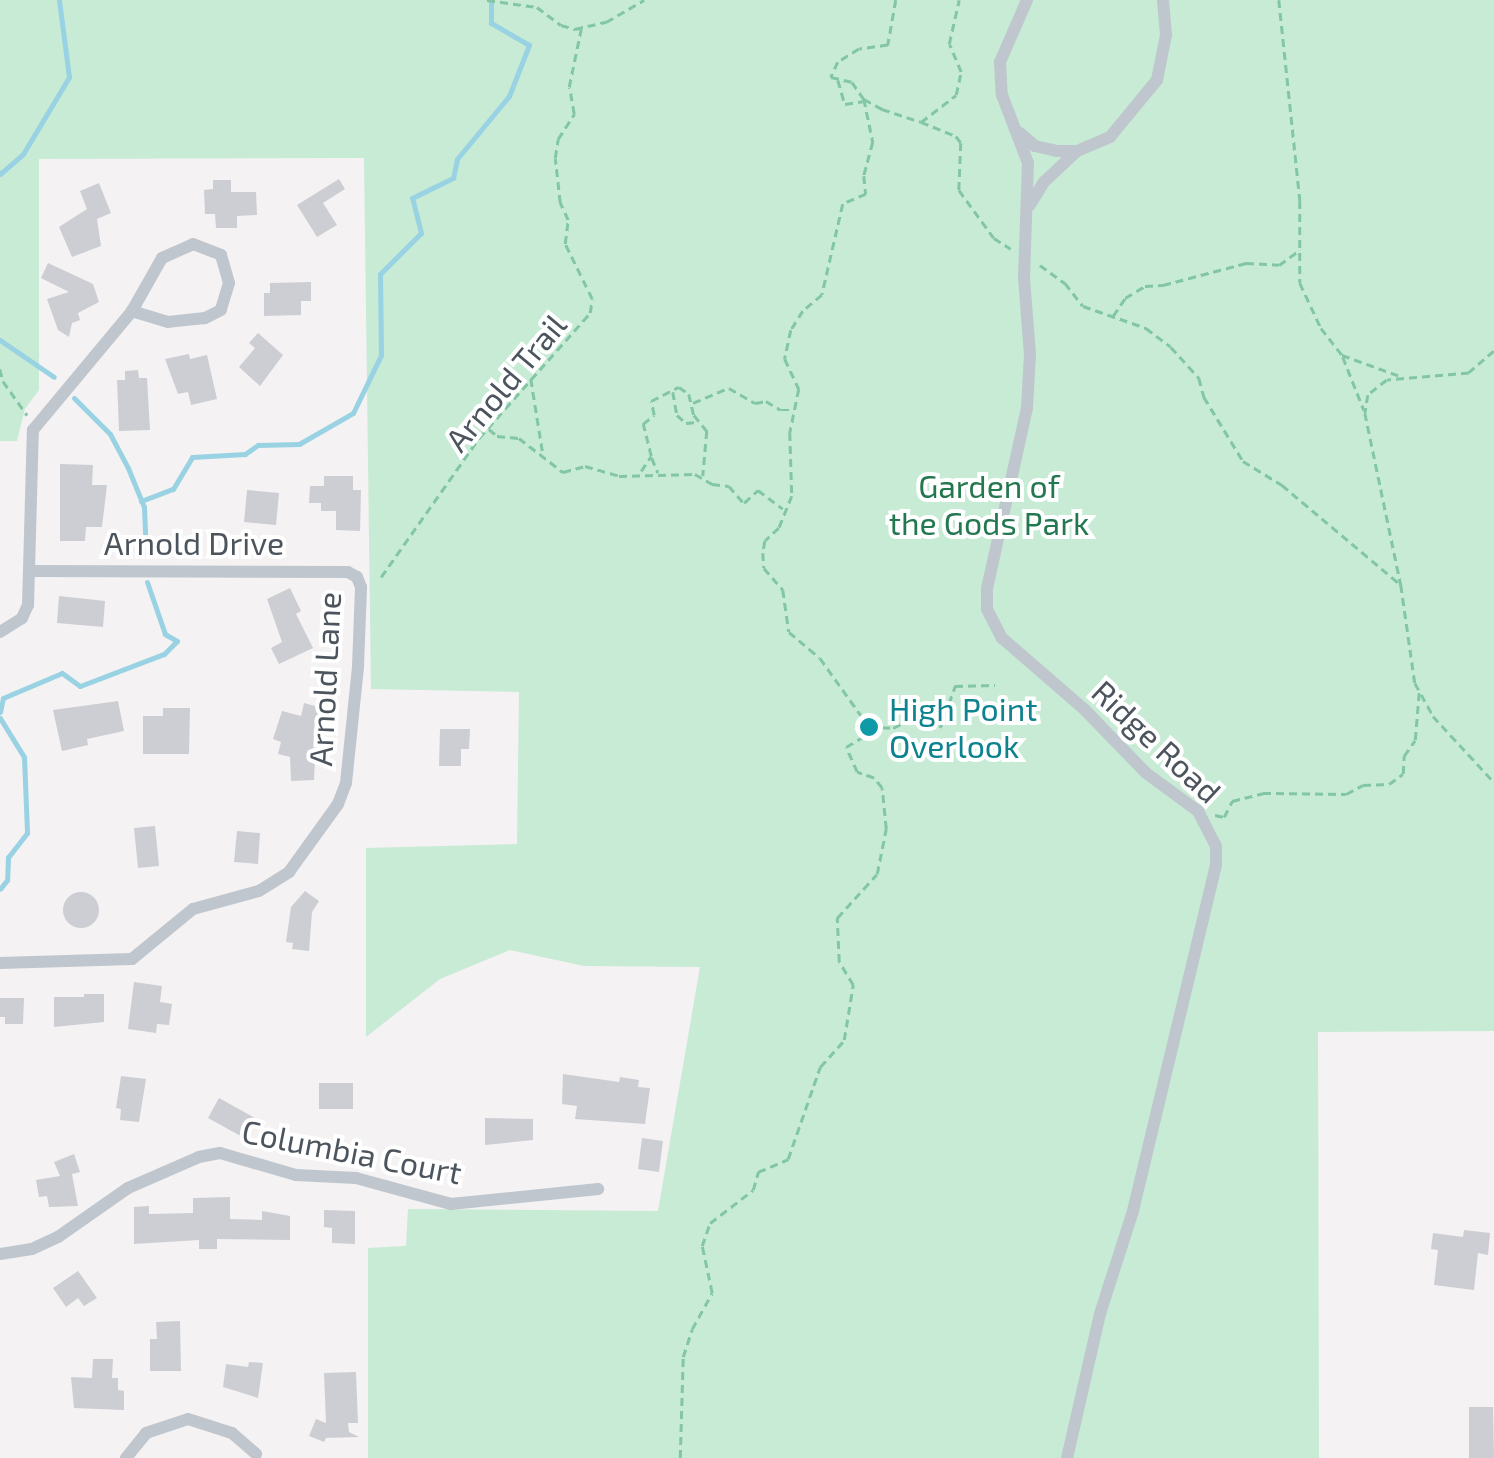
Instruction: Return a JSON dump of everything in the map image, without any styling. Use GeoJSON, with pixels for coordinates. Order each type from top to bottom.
{"type":"FeatureCollection","features":[{"type":"Feature","properties":{"kind":"street","name":"Ridge Road"},"geometry":{"type":"LineString","coordinates":[[1027,0],[1000,62],[1002,95],[1028,163],[1030,204],[1024,259],[1030,354],[1027,408],[987,589],[991,624],[1146,773],[1198,812],[1216,846],[1216,865],[1133,1211],[1100,1314],[1067,1458]]}},
{"type":"Feature","properties":{"kind":"street"},"geometry":{"type":"LineString","coordinates":[[1030,204],[1044,182],[1077,151],[1110,137],[1157,80],[1166,34],[1163,0]]}},
{"type":"Feature","properties":{"kind":"street"},"geometry":{"type":"LineString","coordinates":[[1018,132],[1036,146],[1077,151]]}},
{"type":"Feature","properties":{"kind":"street"},"geometry":{"type":"LineString","coordinates":[[0,632],[22,618],[28,605],[33,430],[132,311],[153,270],[173,250],[193,244],[221,255],[228,282],[221,310],[205,318],[168,322],[132,311]]}},
{"type":"Feature","properties":{"kind":"street","name":"Arnold Drive"},"geometry":{"type":"LineString","coordinates":[[30,570],[335,569],[357,577]]}},
{"type":"Feature","properties":{"kind":"street","name":"Arnold Lane"},"geometry":{"type":"LineString","coordinates":[[0,962],[132,959],[194,909],[258,891],[289,872],[338,804],[346,783],[358,666],[357,577]]}},
{"type":"Feature","properties":{"kind":"street","name":"Columbia Court"},"geometry":{"type":"LineString","coordinates":[[0,1254],[32,1249],[58,1238],[128,1188],[199,1156],[220,1153],[296,1175],[356,1178],[451,1204],[598,1189]]}},
{"type":"Feature","properties":{"kind":"street"},"geometry":{"type":"LineString","coordinates":[[126,1458],[146,1433],[188,1419],[232,1434],[256,1454]]}},
{"type":"Feature","properties":{"kind":"path"},"geometry":{"type":"LineString","coordinates":[[487,0],[537,7],[561,25],[581,28],[606,22],[644,0]]}},
{"type":"Feature","properties":{"kind":"path"},"geometry":{"type":"LineString","coordinates":[[896,0],[888,45],[858,49],[838,62],[831,77],[857,86],[864,100],[873,142],[864,176],[866,194],[843,204],[822,295],[803,311],[791,330],[786,359],[799,389],[794,410],[792,496],[779,528],[765,541],[764,568],[782,590],[789,632],[820,658],[869,726],[893,728],[922,714],[940,728],[955,686],[995,685]]}},
{"type":"Feature","properties":{"kind":"path"},"geometry":{"type":"LineString","coordinates":[[921,122],[956,94],[961,72],[949,44],[960,0]]}},
{"type":"Feature","properties":{"kind":"path"},"geometry":{"type":"LineString","coordinates":[[1204,806],[1224,818],[1232,801],[1263,793],[1346,794],[1364,785],[1389,784],[1403,774],[1404,756],[1415,740],[1419,690],[1402,584],[1365,412],[1342,356],[1321,328],[1300,283],[1278,0]]}},
{"type":"Feature","properties":{"kind":"path","name":"Arnold Trail"},"geometry":{"type":"LineString","coordinates":[[382,577],[488,428],[588,317],[592,307],[566,244],[568,220],[560,203],[554,158],[558,139],[574,114],[569,87],[581,28]]}},
{"type":"Feature","properties":{"kind":"path"},"geometry":{"type":"LineString","coordinates":[[838,80],[844,104],[864,100],[962,143],[960,190],[994,238],[1056,276],[1083,306],[1146,328],[1172,347],[1199,378],[1204,396],[1243,461],[1282,485],[1402,584]]}},
{"type":"Feature","properties":{"kind":"path"},"geometry":{"type":"LineString","coordinates":[[1112,317],[1124,298],[1146,286],[1246,263],[1278,264],[1300,249]]}},
{"type":"Feature","properties":{"kind":"path"},"geometry":{"type":"LineString","coordinates":[[1365,412],[1368,396],[1377,385],[1402,376],[1470,373],[1494,350]]}},
{"type":"Feature","properties":{"kind":"path"},"geometry":{"type":"LineString","coordinates":[[1342,356],[1402,376]]}},
{"type":"Feature","properties":{"kind":"path"},"geometry":{"type":"LineString","coordinates":[[0,369],[33,430]]}},
{"type":"Feature","properties":{"kind":"path"},"geometry":{"type":"LineString","coordinates":[[530,377],[544,455]]}},
{"type":"Feature","properties":{"kind":"path"},"geometry":{"type":"LineString","coordinates":[[658,474],[643,424],[654,416],[653,398],[682,388],[708,434],[704,478]]}},
{"type":"Feature","properties":{"kind":"path"},"geometry":{"type":"LineString","coordinates":[[693,403],[729,388],[754,403],[766,401],[781,410],[794,410]]}},
{"type":"Feature","properties":{"kind":"path"},"geometry":{"type":"LineString","coordinates":[[672,392],[677,415],[686,423],[698,421]]}},
{"type":"Feature","properties":{"kind":"path"},"geometry":{"type":"LineString","coordinates":[[488,428],[497,436],[519,438],[562,472],[586,466],[612,475],[704,478],[730,486],[744,503],[758,490],[771,504],[786,509]]}},
{"type":"Feature","properties":{"kind":"path"},"geometry":{"type":"LineString","coordinates":[[639,473],[651,456]]}},
{"type":"Feature","properties":{"kind":"path"},"geometry":{"type":"LineString","coordinates":[[1419,690],[1433,716],[1494,782]]}},
{"type":"Feature","properties":{"kind":"path"},"geometry":{"type":"LineString","coordinates":[[680,1458],[683,1357],[692,1329],[712,1294],[702,1246],[710,1223],[753,1190],[758,1172],[788,1159],[820,1067],[844,1040],[853,985],[840,962],[837,918],[877,874],[886,830],[882,788],[874,778],[857,772],[846,746],[864,736],[869,726]]}},
{"type":"Feature","properties":{"kind":"green space","name":"Garden of the Gods Park"},"geometry":{"type":"Polygon","coordinates":[[[0,0],[1494,0],[1494,1031],[1318,1032],[1319,1458],[368,1458],[368,1248],[406,1246],[408,1209],[658,1211],[700,967],[584,966],[510,950],[440,979],[366,1037],[366,848],[517,844],[519,692],[371,689],[364,158],[39,159],[39,390],[25,409],[17,441],[0,441],[0,0]]]}},
{"type":"Feature","properties":{"kind":"building"},"geometry":{"type":"Polygon","coordinates":[[[339,179],[345,189],[323,203],[337,225],[317,237],[297,205],[339,179]]]}},
{"type":"Feature","properties":{"kind":"building"},"geometry":{"type":"Polygon","coordinates":[[[213,180],[231,180],[231,192],[256,192],[257,215],[237,216],[237,228],[216,228],[215,214],[205,214],[204,190],[213,189],[213,180]]]}},
{"type":"Feature","properties":{"kind":"building"},"geometry":{"type":"Polygon","coordinates":[[[99,183],[111,213],[97,219],[101,246],[72,257],[59,227],[87,209],[80,191],[99,183]]]}},
{"type":"Feature","properties":{"kind":"building"},"geometry":{"type":"Polygon","coordinates":[[[48,263],[93,284],[99,302],[78,313],[80,320],[72,323],[69,337],[58,330],[47,299],[69,292],[41,278],[48,263]]]}},
{"type":"Feature","properties":{"kind":"building"},"geometry":{"type":"Polygon","coordinates":[[[311,282],[311,301],[301,301],[301,315],[264,316],[264,293],[270,293],[270,283],[311,282]]]}},
{"type":"Feature","properties":{"kind":"building"},"geometry":{"type":"Polygon","coordinates":[[[258,333],[283,355],[260,386],[239,367],[255,348],[249,343],[258,333]]]}},
{"type":"Feature","properties":{"kind":"building"},"geometry":{"type":"Polygon","coordinates":[[[189,354],[190,359],[207,355],[217,399],[191,405],[188,392],[178,394],[165,359],[189,354]]]}},
{"type":"Feature","properties":{"kind":"building"},"geometry":{"type":"Polygon","coordinates":[[[138,370],[139,378],[147,378],[150,430],[119,431],[117,380],[125,380],[125,371],[138,370]]]}},
{"type":"Feature","properties":{"kind":"building"},"geometry":{"type":"Polygon","coordinates":[[[60,464],[93,465],[92,485],[107,485],[102,527],[86,527],[85,541],[60,541],[60,464]]]}},
{"type":"Feature","properties":{"kind":"building"},"geometry":{"type":"Polygon","coordinates":[[[324,476],[353,476],[353,490],[361,490],[360,531],[336,530],[336,511],[321,511],[321,503],[309,503],[310,486],[324,486],[324,476]]]}},
{"type":"Feature","properties":{"kind":"building"},"geometry":{"type":"Polygon","coordinates":[[[247,490],[279,493],[276,525],[244,522],[247,490]]]}},
{"type":"Feature","properties":{"kind":"building"},"geometry":{"type":"Polygon","coordinates":[[[290,588],[301,611],[296,614],[313,648],[279,664],[271,648],[282,642],[267,599],[290,588]]]}},
{"type":"Feature","properties":{"kind":"building"},"geometry":{"type":"Polygon","coordinates":[[[59,596],[105,601],[103,627],[57,623],[59,596]]]}},
{"type":"Feature","properties":{"kind":"building"},"geometry":{"type":"Polygon","coordinates":[[[118,701],[124,731],[87,739],[88,745],[62,751],[53,710],[118,701]]]}},
{"type":"Feature","properties":{"kind":"building"},"geometry":{"type":"Polygon","coordinates":[[[304,703],[329,710],[315,756],[314,780],[291,781],[290,757],[278,754],[281,742],[273,739],[282,711],[301,716],[304,703]]]}},
{"type":"Feature","properties":{"kind":"building"},"geometry":{"type":"Polygon","coordinates":[[[163,708],[190,708],[189,754],[143,754],[143,716],[163,716],[163,708]]]}},
{"type":"Feature","properties":{"kind":"building"},"geometry":{"type":"Polygon","coordinates":[[[440,729],[470,729],[469,749],[461,749],[461,766],[439,766],[440,729]]]}},
{"type":"Feature","properties":{"kind":"building"},"geometry":{"type":"Polygon","coordinates":[[[155,826],[159,866],[138,868],[134,828],[155,826]]]}},
{"type":"Feature","properties":{"kind":"building"},"geometry":{"type":"Polygon","coordinates":[[[237,831],[260,833],[258,864],[234,862],[237,831]]]}},
{"type":"Feature","properties":{"kind":"building"},"geometry":{"type":"Polygon","coordinates":[[[305,891],[319,901],[312,912],[309,951],[292,949],[293,943],[286,942],[291,907],[305,891]]]}},
{"type":"Feature","properties":{"kind":"building"},"geometry":{"type":"Polygon","coordinates":[[[81,892],[94,897],[99,910],[94,923],[81,928],[68,923],[63,910],[68,897],[81,892]]]}},
{"type":"Feature","properties":{"kind":"building"},"geometry":{"type":"Polygon","coordinates":[[[134,982],[162,986],[160,1002],[172,1004],[169,1025],[157,1024],[156,1033],[128,1029],[134,982]]]}},
{"type":"Feature","properties":{"kind":"building"},"geometry":{"type":"Polygon","coordinates":[[[104,994],[104,1022],[54,1027],[54,997],[104,994]]]}},
{"type":"Feature","properties":{"kind":"building"},"geometry":{"type":"Polygon","coordinates":[[[0,998],[24,998],[23,1024],[5,1024],[5,1017],[0,1017],[0,998]]]}},
{"type":"Feature","properties":{"kind":"building"},"geometry":{"type":"Polygon","coordinates":[[[563,1074],[619,1082],[620,1077],[639,1080],[638,1087],[650,1088],[645,1124],[575,1119],[577,1106],[562,1104],[563,1074]]]}},
{"type":"Feature","properties":{"kind":"building"},"geometry":{"type":"Polygon","coordinates":[[[121,1076],[146,1079],[139,1122],[120,1120],[121,1109],[116,1108],[121,1076]]]}},
{"type":"Feature","properties":{"kind":"building"},"geometry":{"type":"Polygon","coordinates":[[[319,1083],[353,1083],[353,1109],[319,1109],[319,1083]]]}},
{"type":"Feature","properties":{"kind":"building"},"geometry":{"type":"Polygon","coordinates":[[[219,1098],[257,1119],[246,1139],[208,1118],[219,1098]]]}},
{"type":"Feature","properties":{"kind":"building"},"geometry":{"type":"Polygon","coordinates":[[[485,1118],[533,1119],[533,1140],[485,1145],[485,1118]]]}},
{"type":"Feature","properties":{"kind":"building"},"geometry":{"type":"Polygon","coordinates":[[[642,1138],[663,1141],[659,1172],[638,1169],[642,1138]]]}},
{"type":"Feature","properties":{"kind":"building"},"geometry":{"type":"Polygon","coordinates":[[[74,1154],[80,1172],[72,1174],[78,1206],[49,1207],[47,1196],[39,1197],[36,1180],[60,1176],[54,1162],[74,1154]]]}},
{"type":"Feature","properties":{"kind":"building"},"geometry":{"type":"Polygon","coordinates":[[[230,1197],[230,1219],[262,1220],[262,1211],[290,1216],[290,1240],[217,1239],[217,1249],[199,1249],[199,1240],[134,1244],[134,1207],[149,1206],[149,1214],[193,1213],[193,1198],[230,1197]]]}},
{"type":"Feature","properties":{"kind":"building"},"geometry":{"type":"Polygon","coordinates":[[[324,1210],[355,1211],[355,1244],[332,1243],[332,1228],[324,1227],[324,1210]]]}},
{"type":"Feature","properties":{"kind":"building"},"geometry":{"type":"Polygon","coordinates":[[[1464,1230],[1490,1233],[1488,1255],[1478,1253],[1474,1290],[1434,1285],[1438,1250],[1431,1249],[1433,1233],[1463,1237],[1464,1230]]]}},
{"type":"Feature","properties":{"kind":"building"},"geometry":{"type":"Polygon","coordinates":[[[78,1271],[97,1298],[84,1306],[78,1298],[66,1307],[53,1288],[78,1271]]]}},
{"type":"Feature","properties":{"kind":"building"},"geometry":{"type":"Polygon","coordinates":[[[180,1321],[181,1371],[150,1371],[150,1339],[157,1339],[156,1322],[180,1321]]]}},
{"type":"Feature","properties":{"kind":"building"},"geometry":{"type":"Polygon","coordinates":[[[93,1359],[113,1359],[112,1378],[118,1378],[118,1390],[124,1391],[124,1410],[74,1408],[71,1377],[92,1378],[93,1359]]]}},
{"type":"Feature","properties":{"kind":"building"},"geometry":{"type":"Polygon","coordinates":[[[249,1362],[263,1363],[258,1398],[223,1387],[226,1364],[248,1367],[249,1362]]]}},
{"type":"Feature","properties":{"kind":"building"},"geometry":{"type":"Polygon","coordinates":[[[356,1372],[358,1423],[348,1423],[349,1432],[359,1437],[326,1438],[324,1442],[309,1436],[316,1419],[326,1423],[324,1373],[356,1372]]]}},
{"type":"Feature","properties":{"kind":"building"},"geometry":{"type":"Polygon","coordinates":[[[1469,1407],[1493,1407],[1494,1458],[1469,1458],[1469,1407]]]}},
{"type":"Feature","properties":{"kind":"waterway"},"geometry":{"type":"LineString","coordinates":[[0,174],[23,154],[69,77],[59,0]]}},
{"type":"Feature","properties":{"kind":"waterway"},"geometry":{"type":"LineString","coordinates":[[141,501],[173,489],[192,457],[245,454],[258,445],[299,444],[353,413],[381,355],[380,274],[421,233],[412,198],[453,178],[457,159],[509,96],[529,45],[491,23],[491,0]]}},
{"type":"Feature","properties":{"kind":"waterway"},"geometry":{"type":"LineString","coordinates":[[0,340],[54,377]]}},
{"type":"Feature","properties":{"kind":"waterway"},"geometry":{"type":"LineString","coordinates":[[74,398],[110,434],[128,468],[144,507],[146,556]]}},
{"type":"Feature","properties":{"kind":"waterway"},"geometry":{"type":"LineString","coordinates":[[0,712],[3,698],[62,673],[80,686],[164,654],[177,641],[165,634],[147,582]]}},
{"type":"Feature","properties":{"kind":"waterway"},"geometry":{"type":"LineString","coordinates":[[0,718],[24,757],[27,833],[8,857],[7,880],[0,889]]}},
{"type":"Feature","properties":{"kind":"place","name":"High Point Overlook"},"geometry":{"type":"Point","coordinates":[869,727]}}]}
